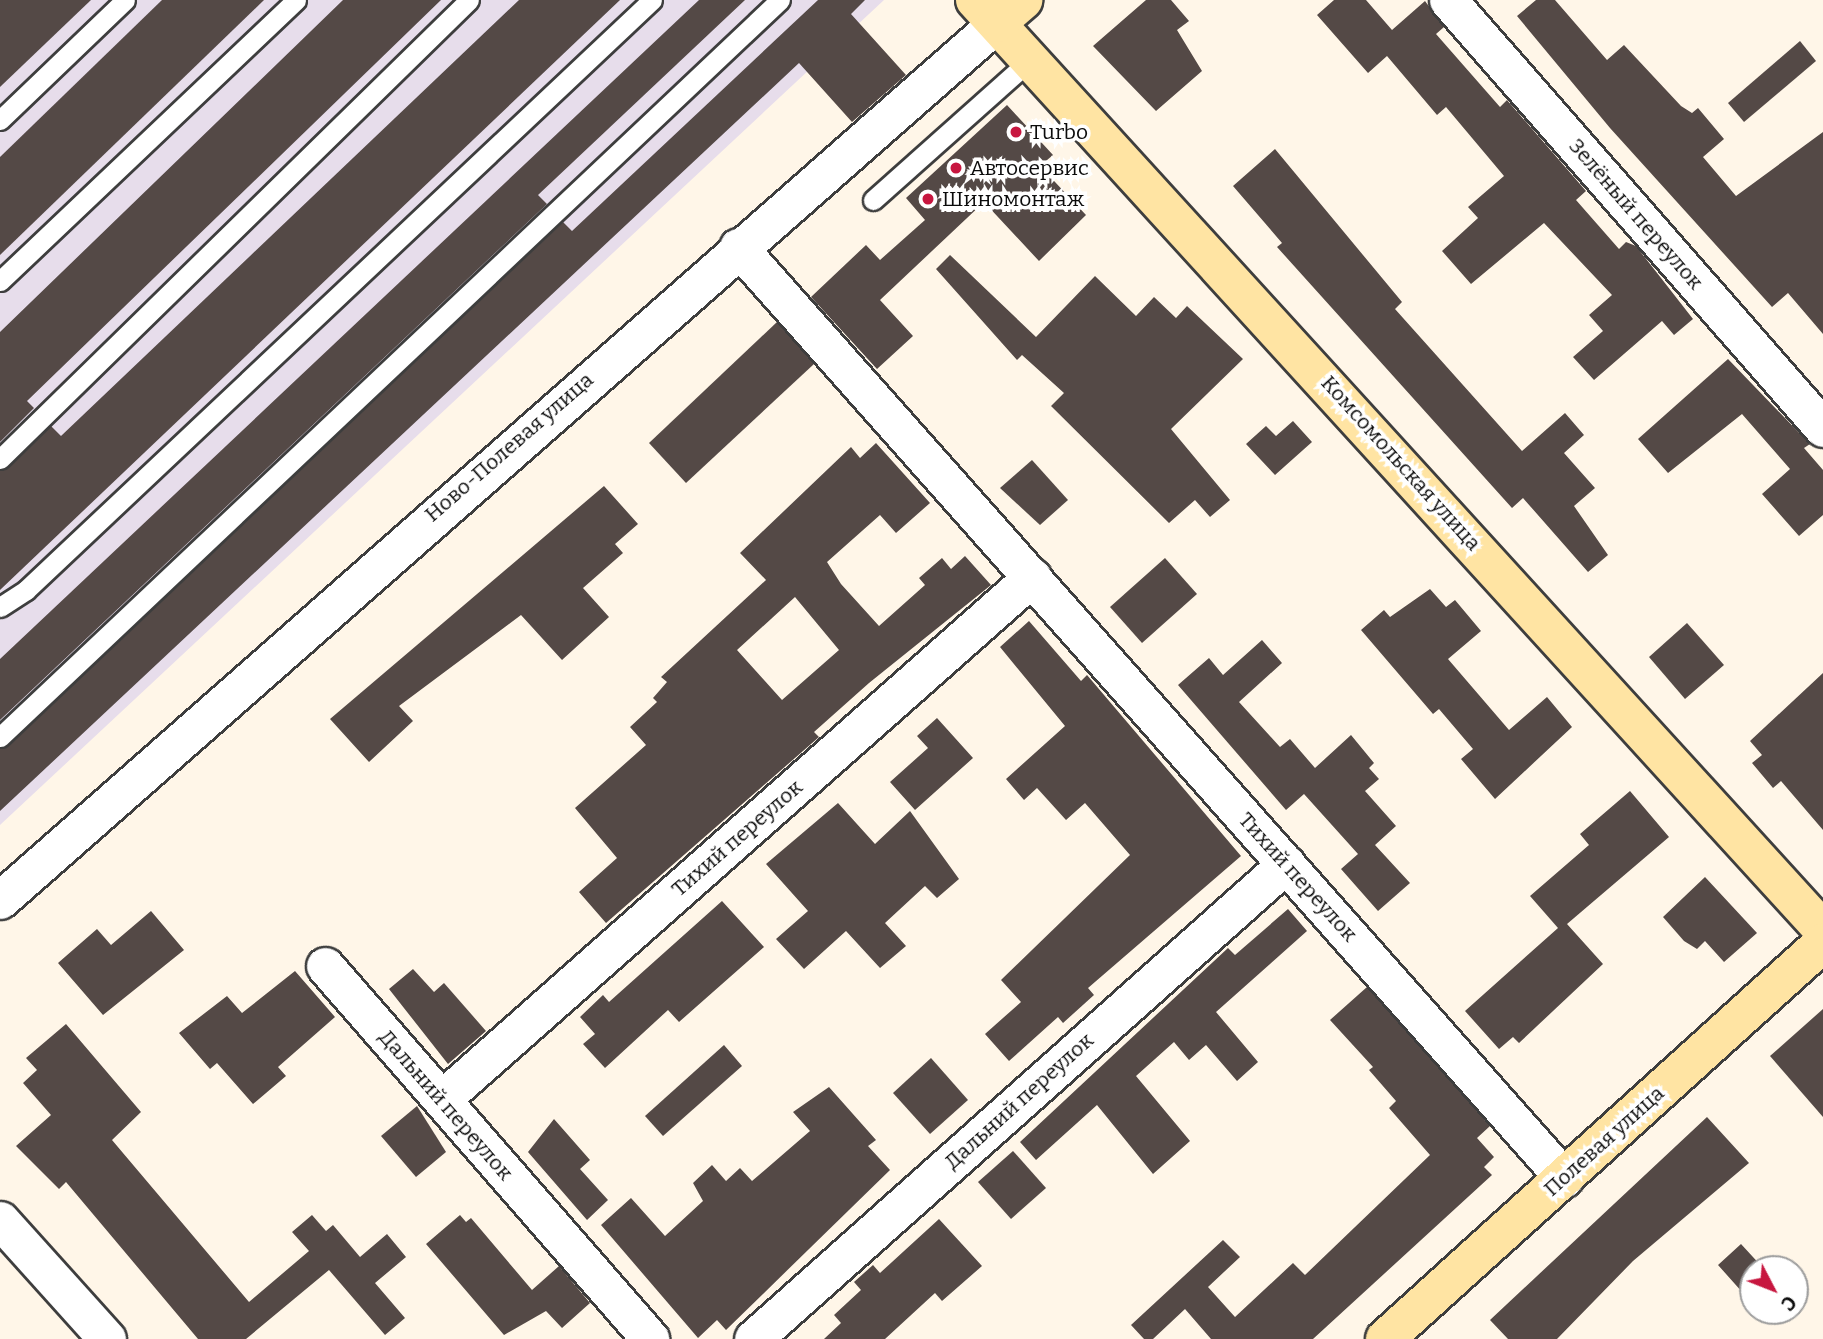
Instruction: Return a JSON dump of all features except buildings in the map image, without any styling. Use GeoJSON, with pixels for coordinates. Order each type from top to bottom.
{"type":"FeatureCollection","features":[{"type":"Feature","properties":{"kind":"street","name":"Зелёный переулок"},"geometry":{"type":"LineString","coordinates":[[1448,0],[1823,428]]}},
{"type":"Feature","properties":{"kind":"street","name":"Комсомольская улица"},"geometry":{"type":"LineString","coordinates":[[998,8],[1031,59],[1823,930]]}},
{"type":"Feature","properties":{"kind":"street","name":"Ново-Полевая улица"},"geometry":{"type":"LineString","coordinates":[[0,900],[738,247],[998,8]]}},
{"type":"Feature","properties":{"kind":"street","name":"Тихий переулок"},"geometry":{"type":"LineString","coordinates":[[738,247],[1564,1178]]}},
{"type":"Feature","properties":{"kind":"street","name":"Тихий переулок"},"geometry":{"type":"LineString","coordinates":[[442,1098],[1032,577]]}},
{"type":"Feature","properties":{"kind":"street","name":"Дальний переулок"},"geometry":{"type":"LineString","coordinates":[[753,1339],[1286,864]]}},
{"type":"Feature","properties":{"kind":"street","name":"Полевая улица"},"geometry":{"type":"LineString","coordinates":[[1385,1339],[1823,943]]}},
{"type":"Feature","properties":{"kind":"street","name":"Дальний переулок"},"geometry":{"type":"LineString","coordinates":[[325,966],[650,1339]]}},
{"type":"Feature","properties":{"kind":"street"},"geometry":{"type":"LineString","coordinates":[[0,1220],[107,1339]]}},
{"type":"Feature","properties":{"kind":"lane"},"geometry":{"type":"LineString","coordinates":[[0,120],[125,0]]}},
{"type":"Feature","properties":{"kind":"lane"},"geometry":{"type":"LineString","coordinates":[[0,281],[296,0]]}},
{"type":"Feature","properties":{"kind":"lane"},"geometry":{"type":"LineString","coordinates":[[0,459],[469,0]]}},
{"type":"Feature","properties":{"kind":"lane"},"geometry":{"type":"LineString","coordinates":[[0,607],[26,590],[652,0]]}},
{"type":"Feature","properties":{"kind":"lane"},"geometry":{"type":"LineString","coordinates":[[0,737],[780,0]]}},
{"type":"Feature","properties":{"kind":"lane"},"geometry":{"type":"LineString","coordinates":[[873,200],[1031,59]]}},
{"type":"Feature","properties":{"kind":"shaded area"},"geometry":{"type":"Polygon","coordinates":[[[0,0],[884,0],[0,825],[0,0]]]}},
{"type":"Feature","properties":{"kind":"place","name":"Turbo"},"geometry":{"type":"Point","coordinates":[1016,132]}},
{"type":"Feature","properties":{"kind":"place","name":"Автосервис"},"geometry":{"type":"Point","coordinates":[956,168]}},
{"type":"Feature","properties":{"kind":"place","name":"Шиномонтаж"},"geometry":{"type":"Point","coordinates":[928,199]}}]}
